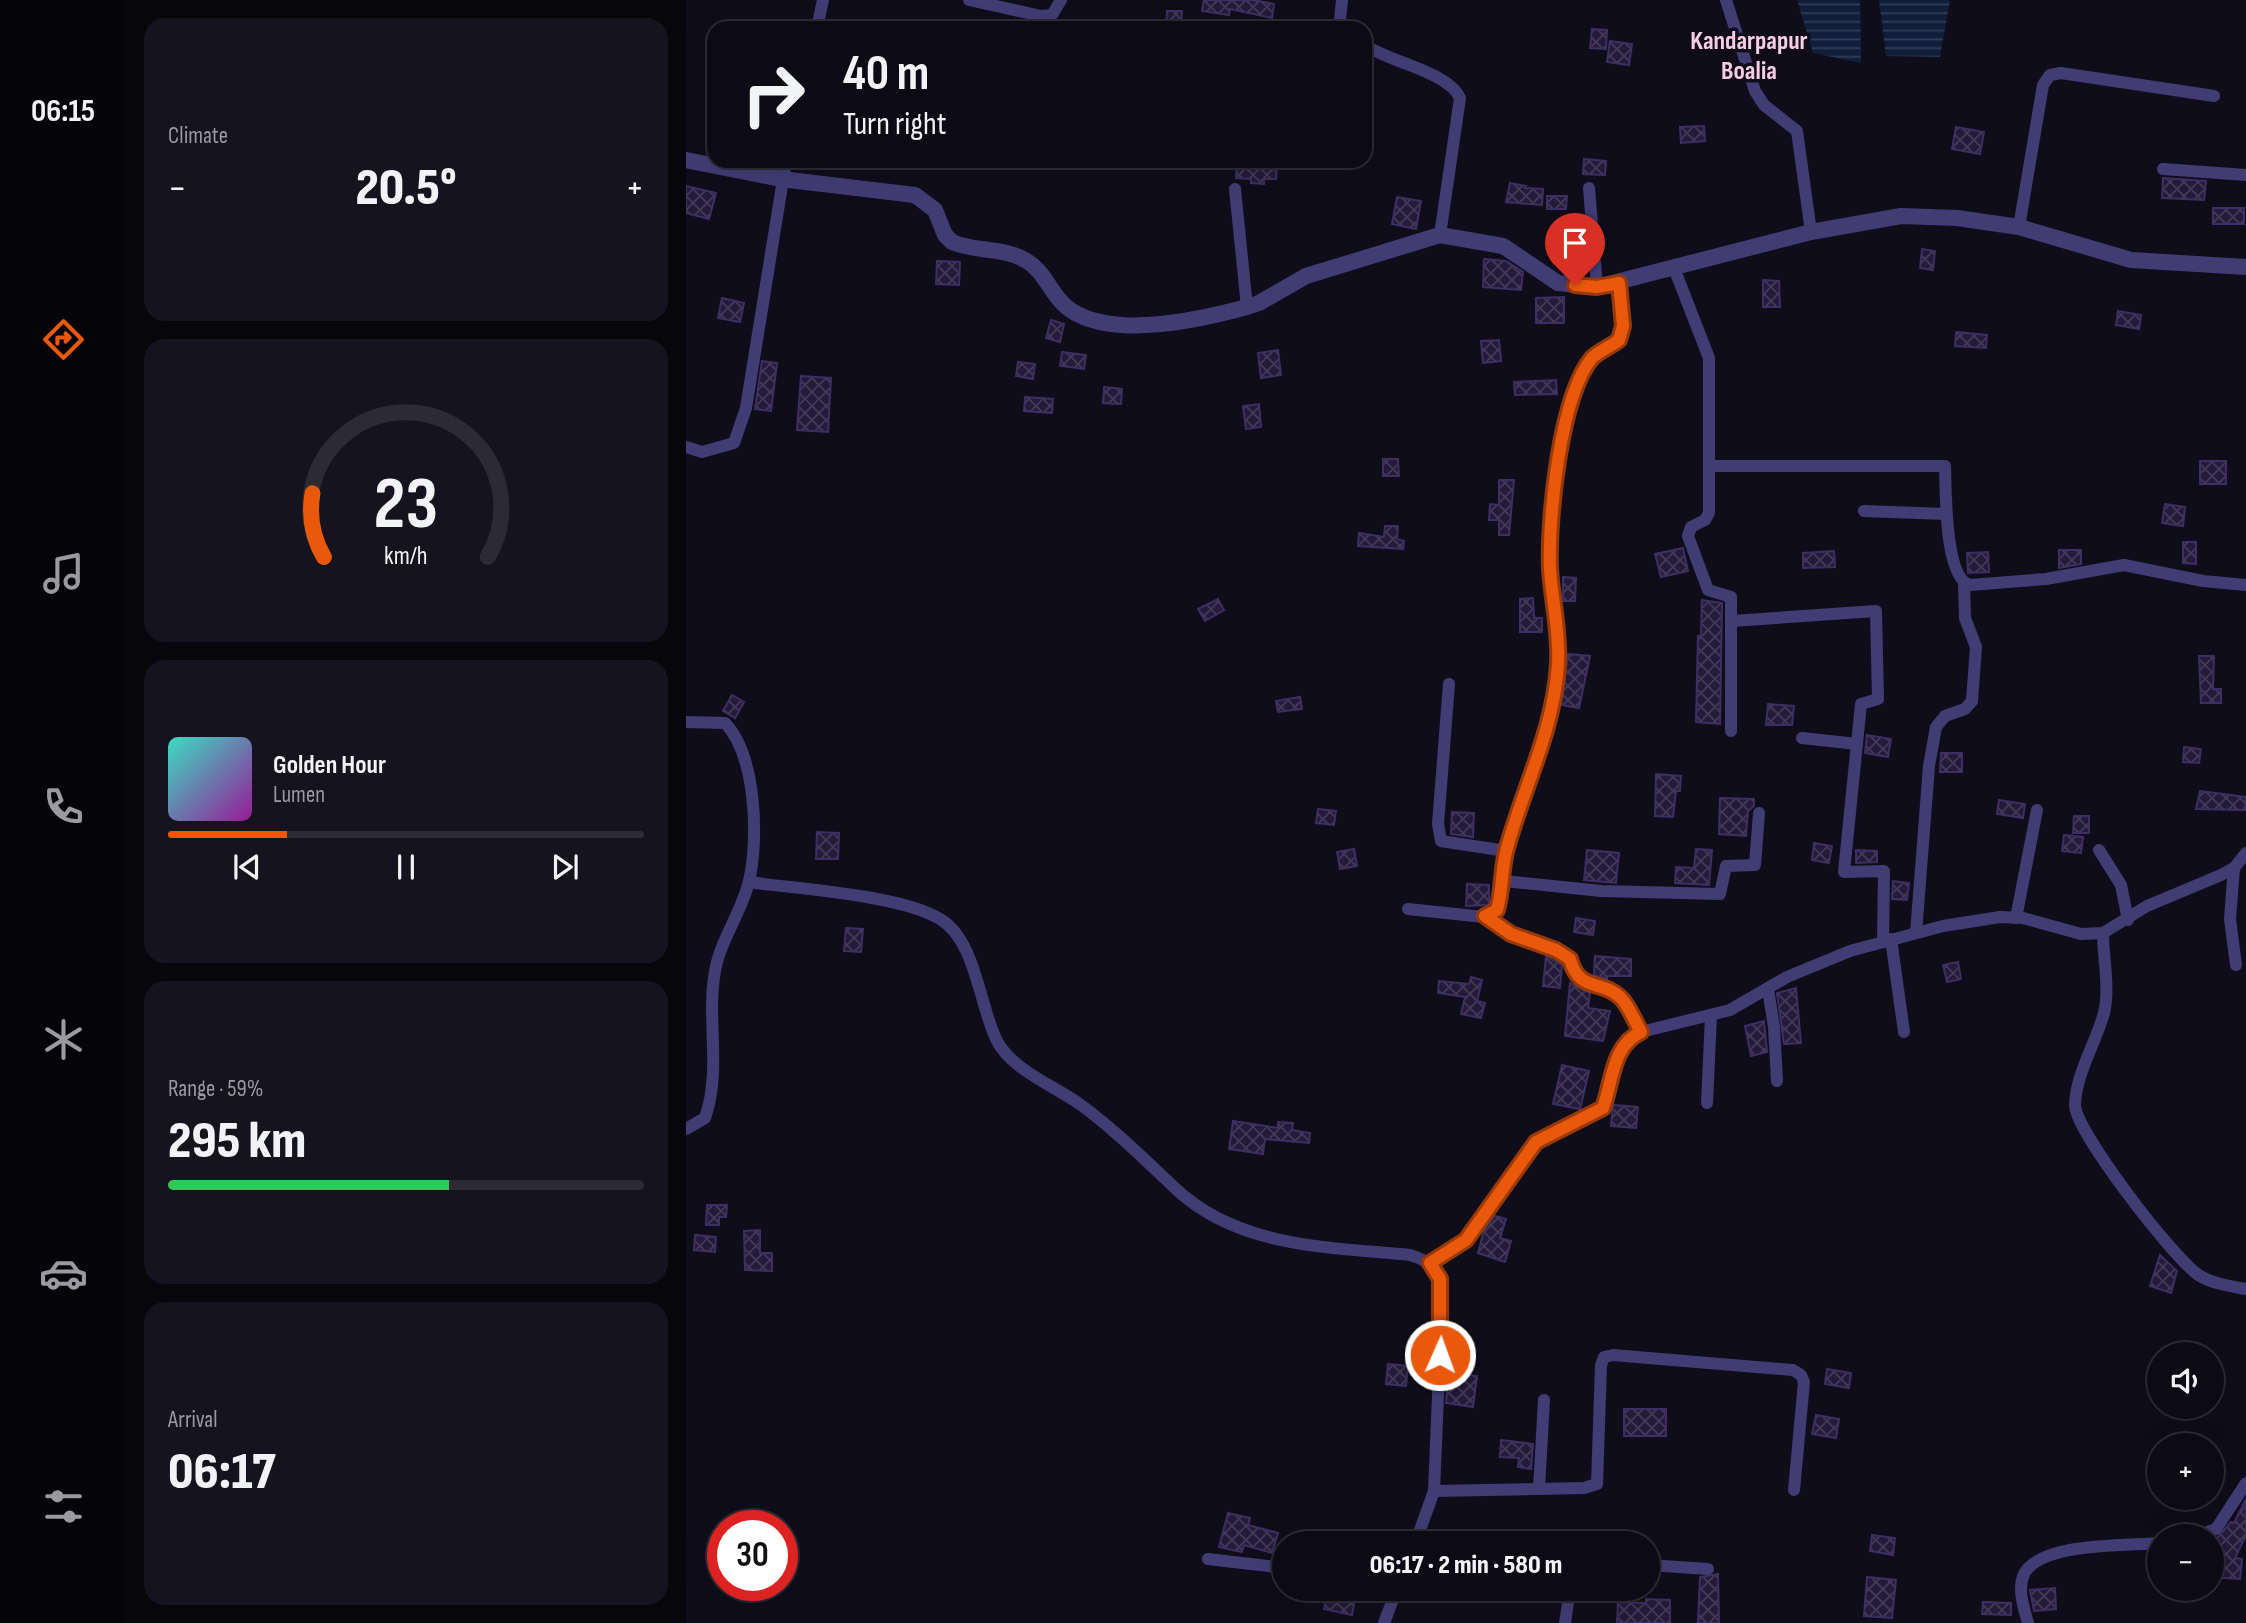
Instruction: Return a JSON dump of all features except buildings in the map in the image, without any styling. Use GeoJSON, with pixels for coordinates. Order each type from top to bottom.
{"type":"FeatureCollection","features":[{"type":"Feature","properties":{"kind":"street"},"geometry":{"type":"LineString","coordinates":[[818,21],[823,0]]}},
{"type":"Feature","properties":{"kind":"street"},"geometry":{"type":"LineString","coordinates":[[969,0],[1041,16],[1052,15],[1062,0]]}},
{"type":"Feature","properties":{"kind":"street"},"geometry":{"type":"LineString","coordinates":[[1342,0],[1343,21]]}},
{"type":"Feature","properties":{"kind":"street"},"geometry":{"type":"LineString","coordinates":[[1726,0],[1755,91],[1764,105],[1797,131],[1811,232]]}},
{"type":"Feature","properties":{"kind":"street"},"geometry":{"type":"LineString","coordinates":[[1372,50],[1383,57],[1448,81],[1460,98],[1440,235]]}},
{"type":"Feature","properties":{"kind":"street"},"geometry":{"type":"LineString","coordinates":[[2019,227],[2043,85],[2050,75],[2061,73],[2214,96]]}},
{"type":"Feature","properties":{"kind":"street"},"geometry":{"type":"LineString","coordinates":[[686,160],[707,164]]}},
{"type":"Feature","properties":{"kind":"street"},"geometry":{"type":"LineString","coordinates":[[726,168],[781,179],[915,195],[935,210],[945,235],[952,242],[1023,258],[1036,267],[1069,310],[1088,319],[1121,324],[1165,323],[1247,307],[1306,276],[1440,235],[1503,246],[1558,283],[1597,287],[1811,232],[1900,216],[1956,218],[2019,227],[2117,257],[2246,267]]}},
{"type":"Feature","properties":{"kind":"street"},"geometry":{"type":"LineString","coordinates":[[686,447],[702,452],[734,443],[742,419],[784,168]]}},
{"type":"Feature","properties":{"kind":"street"},"geometry":{"type":"LineString","coordinates":[[2163,169],[2246,175]]}},
{"type":"Feature","properties":{"kind":"street"},"geometry":{"type":"LineString","coordinates":[[1589,188],[1597,287]]}},
{"type":"Feature","properties":{"kind":"street"},"geometry":{"type":"LineString","coordinates":[[1236,189],[1247,307]]}},
{"type":"Feature","properties":{"kind":"street"},"geometry":{"type":"LineString","coordinates":[[1674,268],[1709,358],[1708,517],[1691,527],[1688,536],[1708,590],[1731,597],[1731,731]]}},
{"type":"Feature","properties":{"kind":"street"},"geometry":{"type":"LineString","coordinates":[[1485,916],[1497,910],[1504,881],[1506,851],[1531,773],[1545,743],[1557,673],[1550,567],[1552,512],[1571,399],[1594,356],[1621,336],[1619,283]]}},
{"type":"Feature","properties":{"kind":"street"},"geometry":{"type":"LineString","coordinates":[[1710,466],[1945,466],[1946,514],[1954,561],[1964,583],[1965,618],[1976,646],[1972,701],[1965,709],[1945,716],[1936,727],[1929,765],[1916,933]]}},
{"type":"Feature","properties":{"kind":"street"},"geometry":{"type":"LineString","coordinates":[[1864,511],[1946,514]]}},
{"type":"Feature","properties":{"kind":"street"},"geometry":{"type":"LineString","coordinates":[[1964,583],[1979,585],[2046,579],[2124,565],[2203,581],[2246,584]]}},
{"type":"Feature","properties":{"kind":"street"},"geometry":{"type":"LineString","coordinates":[[1732,621],[1876,611],[1878,699],[1861,704],[1843,872],[1884,871],[1887,940],[1904,1032]]}},
{"type":"Feature","properties":{"kind":"street"},"geometry":{"type":"LineString","coordinates":[[1449,684],[1438,824],[1441,841],[1506,851]]}},
{"type":"Feature","properties":{"kind":"street"},"geometry":{"type":"LineString","coordinates":[[686,722],[725,723],[737,735],[744,755],[752,807],[749,882],[725,935],[715,971],[712,1012],[716,1067],[710,1103],[705,1118],[686,1129]]}},
{"type":"Feature","properties":{"kind":"street"},"geometry":{"type":"LineString","coordinates":[[1802,738],[1857,744]]}},
{"type":"Feature","properties":{"kind":"street"},"geometry":{"type":"LineString","coordinates":[[2016,918],[2037,810]]}},
{"type":"Feature","properties":{"kind":"street"},"geometry":{"type":"LineString","coordinates":[[1504,881],[1601,891],[1720,894],[1726,866],[1755,865],[1759,813]]}},
{"type":"Feature","properties":{"kind":"street"},"geometry":{"type":"LineString","coordinates":[[2099,850],[2121,885],[2128,920]]}},
{"type":"Feature","properties":{"kind":"street"},"geometry":{"type":"LineString","coordinates":[[1430,1263],[1466,1240],[1536,1142],[1603,1108],[1620,1050],[1626,1039],[1641,1032],[1712,1016],[1825,961],[1887,940],[1973,920],[2016,918],[2081,934],[2103,933],[2147,906],[2234,867],[2246,853]]}},
{"type":"Feature","properties":{"kind":"street"},"geometry":{"type":"LineString","coordinates":[[2234,867],[2230,919],[2236,965]]}},
{"type":"Feature","properties":{"kind":"street"},"geometry":{"type":"LineString","coordinates":[[749,882],[916,907],[943,920],[962,940],[998,1042],[1010,1058],[1080,1104],[1160,1172],[1176,1190],[1227,1223],[1278,1241],[1410,1255],[1430,1263],[1440,1279],[1442,1301],[1434,1491],[1420,1531]]}},
{"type":"Feature","properties":{"kind":"street"},"geometry":{"type":"LineString","coordinates":[[1408,909],[1485,916],[1511,934],[1556,950],[1570,959],[1573,971],[1584,983],[1621,998],[1641,1032]]}},
{"type":"Feature","properties":{"kind":"street"},"geometry":{"type":"LineString","coordinates":[[2103,933],[2104,1011],[2079,1087],[2075,1107],[2077,1119],[2112,1173],[2182,1260],[2198,1275],[2217,1283],[2246,1289]]}},
{"type":"Feature","properties":{"kind":"street"},"geometry":{"type":"LineString","coordinates":[[1768,989],[1774,1027],[1777,1081]]}},
{"type":"Feature","properties":{"kind":"street"},"geometry":{"type":"LineString","coordinates":[[1707,1103],[1712,1016]]}},
{"type":"Feature","properties":{"kind":"street"},"geometry":{"type":"LineString","coordinates":[[1434,1491],[1584,1488],[1597,1484],[1601,1365],[1604,1357],[1613,1355],[1794,1370],[1801,1375],[1804,1382],[1794,1490]]}},
{"type":"Feature","properties":{"kind":"street"},"geometry":{"type":"LineString","coordinates":[[1539,1489],[1544,1400]]}},
{"type":"Feature","properties":{"kind":"street"},"geometry":{"type":"LineString","coordinates":[[2220,1524],[2246,1483]]}},
{"type":"Feature","properties":{"kind":"street"},"geometry":{"type":"LineString","coordinates":[[2028,1623],[2021,1596],[2024,1575],[2040,1556],[2064,1551],[2147,1544]]}},
{"type":"Feature","properties":{"kind":"street"},"geometry":{"type":"LineString","coordinates":[[1208,1559],[1272,1567]]}},
{"type":"Feature","properties":{"kind":"street"},"geometry":{"type":"LineString","coordinates":[[1660,1566],[1707,1569]]}},
{"type":"Feature","properties":{"kind":"street"},"geometry":{"type":"LineString","coordinates":[[1384,1623],[1392,1601]]}},
{"type":"Feature","properties":{"kind":"street"},"geometry":{"type":"LineString","coordinates":[[1565,1623],[1568,1601]]}},
{"type":"Feature","properties":{"kind":"water"},"geometry":{"type":"Polygon","coordinates":[[[1797,0],[1860,0],[1861,63],[1813,53],[1797,0]]]}},
{"type":"Feature","properties":{"kind":"water"},"geometry":{"type":"Polygon","coordinates":[[[1879,0],[1950,0],[1940,57],[1886,56],[1879,0]]]}},
{"type":"Feature","properties":{"kind":"district","name":"Kandarpapur Boalia"},"geometry":{"type":"Point","coordinates":[1749,56]}},
{"type":"Feature","properties":{"kind":"route"},"geometry":{"type":"LineString","coordinates":[[1440,1355],[1440,1279],[1430,1263],[1466,1240],[1536,1142],[1552,1131],[1603,1108],[1620,1050],[1626,1039],[1641,1032],[1621,998],[1609,990],[1584,983],[1573,971],[1570,959],[1556,950],[1511,934],[1485,916],[1491,916],[1497,910],[1504,881],[1506,851],[1531,773],[1545,743],[1556,682],[1558,663],[1550,567],[1552,512],[1571,399],[1586,367],[1594,356],[1619,340],[1623,326],[1619,283],[1597,287],[1575,285]]}}]}
